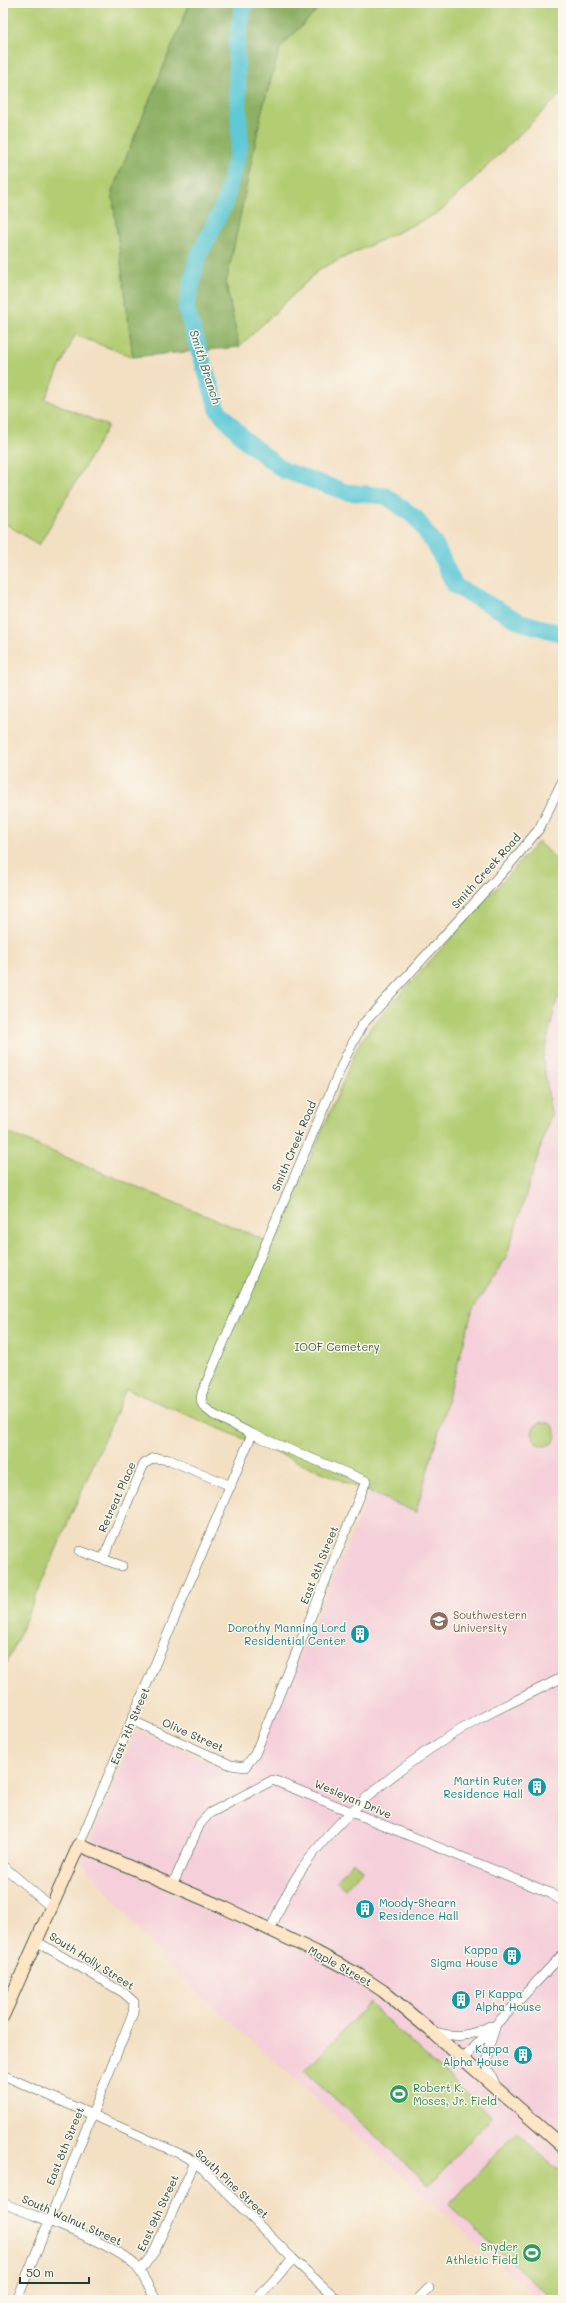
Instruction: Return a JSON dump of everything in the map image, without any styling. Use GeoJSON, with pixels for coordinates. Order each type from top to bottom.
{"type":"FeatureCollection","features":[{"type":"Feature","properties":{"kind":"street","name":"Smith Creek Road"},"geometry":{"type":"LineString","coordinates":[[366,1481],[252,1434],[208,1411],[201,1401],[202,1393],[345,1058],[362,1025],[510,864],[539,829],[563,780]]}},
{"type":"Feature","properties":{"kind":"street","name":"East 7th Street"},"geometry":{"type":"LineString","coordinates":[[3,2016],[52,1908],[133,1721],[252,1434]]}},
{"type":"Feature","properties":{"kind":"street","name":"Retreat Place"},"geometry":{"type":"LineString","coordinates":[[102,1559],[144,1464],[154,1458],[170,1460],[231,1486]]}},
{"type":"Feature","properties":{"kind":"street","name":"East 8th Street"},"geometry":{"type":"LineString","coordinates":[[245,1767],[255,1754],[366,1481]]}},
{"type":"Feature","properties":{"kind":"street"},"geometry":{"type":"LineString","coordinates":[[80,1551],[122,1566]]}},
{"type":"Feature","properties":{"kind":"street"},"geometry":{"type":"LineString","coordinates":[[270,1930],[296,1877],[324,1840],[351,1811],[440,1742],[480,1718],[563,1677]]}},
{"type":"Feature","properties":{"kind":"street","name":"Olive Street"},"geometry":{"type":"LineString","coordinates":[[133,1721],[231,1766],[245,1767]]}},
{"type":"Feature","properties":{"kind":"street","name":"Wesleyan Drive"},"geometry":{"type":"LineString","coordinates":[[172,1886],[200,1824],[210,1813],[273,1780],[550,1893],[563,1902]]}},
{"type":"Feature","properties":{"kind":"street","name":"Maple Street"},"geometry":{"type":"LineString","coordinates":[[79,1845],[270,1930],[359,1975],[383,1991],[464,2058],[563,2147]]}},
{"type":"Feature","properties":{"kind":"street"},"geometry":{"type":"LineString","coordinates":[[3,1866],[52,1908]]}},
{"type":"Feature","properties":{"kind":"street","name":"South Holly Street"},"geometry":{"type":"LineString","coordinates":[[36,1941],[124,1993],[134,2002]]}},
{"type":"Feature","properties":{"kind":"street"},"geometry":{"type":"LineString","coordinates":[[464,2058],[563,1954]]}},
{"type":"Feature","properties":{"kind":"street","name":"East 8th Street"},"geometry":{"type":"LineString","coordinates":[[17,2300],[47,2221],[133,2013],[134,2002]]}},
{"type":"Feature","properties":{"kind":"street"},"geometry":{"type":"LineString","coordinates":[[430,2030],[447,2036],[461,2036],[478,2032],[499,2021]]}},
{"type":"Feature","properties":{"kind":"street"},"geometry":{"type":"LineString","coordinates":[[496,2086],[488,2069],[489,2046],[499,2021]]}},
{"type":"Feature","properties":{"kind":"street","name":"South Pine Street"},"geometry":{"type":"LineString","coordinates":[[3,2075],[169,2148],[195,2162],[293,2259],[338,2300]]}},
{"type":"Feature","properties":{"kind":"street","name":"East 9th Street"},"geometry":{"type":"LineString","coordinates":[[140,2271],[154,2252],[195,2162]]}},
{"type":"Feature","properties":{"kind":"street","name":"South Walnut Street"},"geometry":{"type":"LineString","coordinates":[[3,2203],[47,2221],[127,2259],[140,2271],[157,2300]]}},
{"type":"Feature","properties":{"kind":"street"},"geometry":{"type":"LineString","coordinates":[[256,2300],[293,2259]]}},
{"type":"Feature","properties":{"kind":"street"},"geometry":{"type":"LineString","coordinates":[[417,2300],[429,2288]]}},
{"type":"Feature","properties":{"kind":"shaded area","name":"Southwestern University"},"geometry":{"type":"Polygon","coordinates":[[[563,994],[563,2300],[540,2300],[168,1966],[82,1861],[136,1730],[236,1773],[244,1774],[250,1770],[370,1492],[416,1511],[473,1309],[506,1258],[550,1114],[543,1058],[557,999],[563,994]]]}},
{"type":"Feature","properties":{"kind":"green space"},"geometry":{"type":"Polygon","coordinates":[[[3,3],[190,3],[112,191],[133,357],[75,335],[45,399],[108,426],[39,545],[3,522],[3,3]]]}},
{"type":"Feature","properties":{"kind":"green space"},"geometry":{"type":"Polygon","coordinates":[[[190,3],[324,3],[280,48],[262,110],[226,284],[239,347],[133,357],[112,191],[190,3]]]}},
{"type":"Feature","properties":{"kind":"green space"},"geometry":{"type":"Polygon","coordinates":[[[324,3],[563,3],[563,92],[440,212],[320,269],[239,347],[226,284],[262,110],[280,48],[324,3]]]}},
{"type":"Feature","properties":{"kind":"green space","name":"IOOF Cemetery"},"geometry":{"type":"Polygon","coordinates":[[[538,842],[563,866],[563,994],[557,999],[543,1058],[551,1114],[506,1258],[473,1309],[416,1512],[126,1389],[6,1665],[3,1662],[3,1131],[274,1244],[359,1044],[375,1022],[538,842]]]}},
{"type":"Feature","properties":{"kind":"green space"},"geometry":{"type":"Polygon","coordinates":[[[544,1422],[553,1425],[556,1434],[553,1443],[544,1446],[535,1443],[532,1434],[535,1425],[544,1422]]]}},
{"type":"Feature","properties":{"kind":"green space"},"geometry":{"type":"Polygon","coordinates":[[[353,1862],[362,1870],[345,1889],[336,1881],[353,1862]]]}},
{"type":"Feature","properties":{"kind":"green space","name":"Robert K. Moses, Jr. Field"},"geometry":{"type":"Polygon","coordinates":[[[369,2003],[492,2117],[429,2185],[305,2071],[369,2003]]]}},
{"type":"Feature","properties":{"kind":"green space","name":"Snyder Athletic Field"},"geometry":{"type":"Polygon","coordinates":[[[516,2132],[563,2175],[563,2300],[553,2300],[449,2205],[516,2132]]]}},
{"type":"Feature","properties":{"kind":"waterway","name":"Smith Branch"},"geometry":{"type":"LineString","coordinates":[[246,3],[242,9],[236,48],[240,144],[225,202],[197,259],[186,308],[218,410],[245,440],[283,470],[346,492],[386,496],[416,518],[437,548],[455,586],[521,622],[563,634]]}},
{"type":"Feature","properties":{"kind":"place","name":"Southwestern University"},"geometry":{"type":"Point","coordinates":[439,1621]}},
{"type":"Feature","properties":{"kind":"place","name":"Dorothy Manning Lord Residential Center"},"geometry":{"type":"Point","coordinates":[360,1634]}},
{"type":"Feature","properties":{"kind":"place","name":"Martin Ruter Residence Hall"},"geometry":{"type":"Point","coordinates":[537,1787]}},
{"type":"Feature","properties":{"kind":"place","name":"Moody-Shearn Residence Hall"},"geometry":{"type":"Point","coordinates":[365,1909]}},
{"type":"Feature","properties":{"kind":"place","name":"Kappa Sigma House"},"geometry":{"type":"Point","coordinates":[512,1956]}},
{"type":"Feature","properties":{"kind":"place","name":"Pi Kappa Alpha House"},"geometry":{"type":"Point","coordinates":[461,2000]}},
{"type":"Feature","properties":{"kind":"place","name":"Kappa Alpha House"},"geometry":{"type":"Point","coordinates":[523,2055]}},
{"type":"Feature","properties":{"kind":"place","name":"Robert K. Moses, Jr. Field"},"geometry":{"type":"Point","coordinates":[399,2094]}},
{"type":"Feature","properties":{"kind":"place","name":"Snyder Athletic Field"},"geometry":{"type":"Point","coordinates":[532,2253]}}]}
